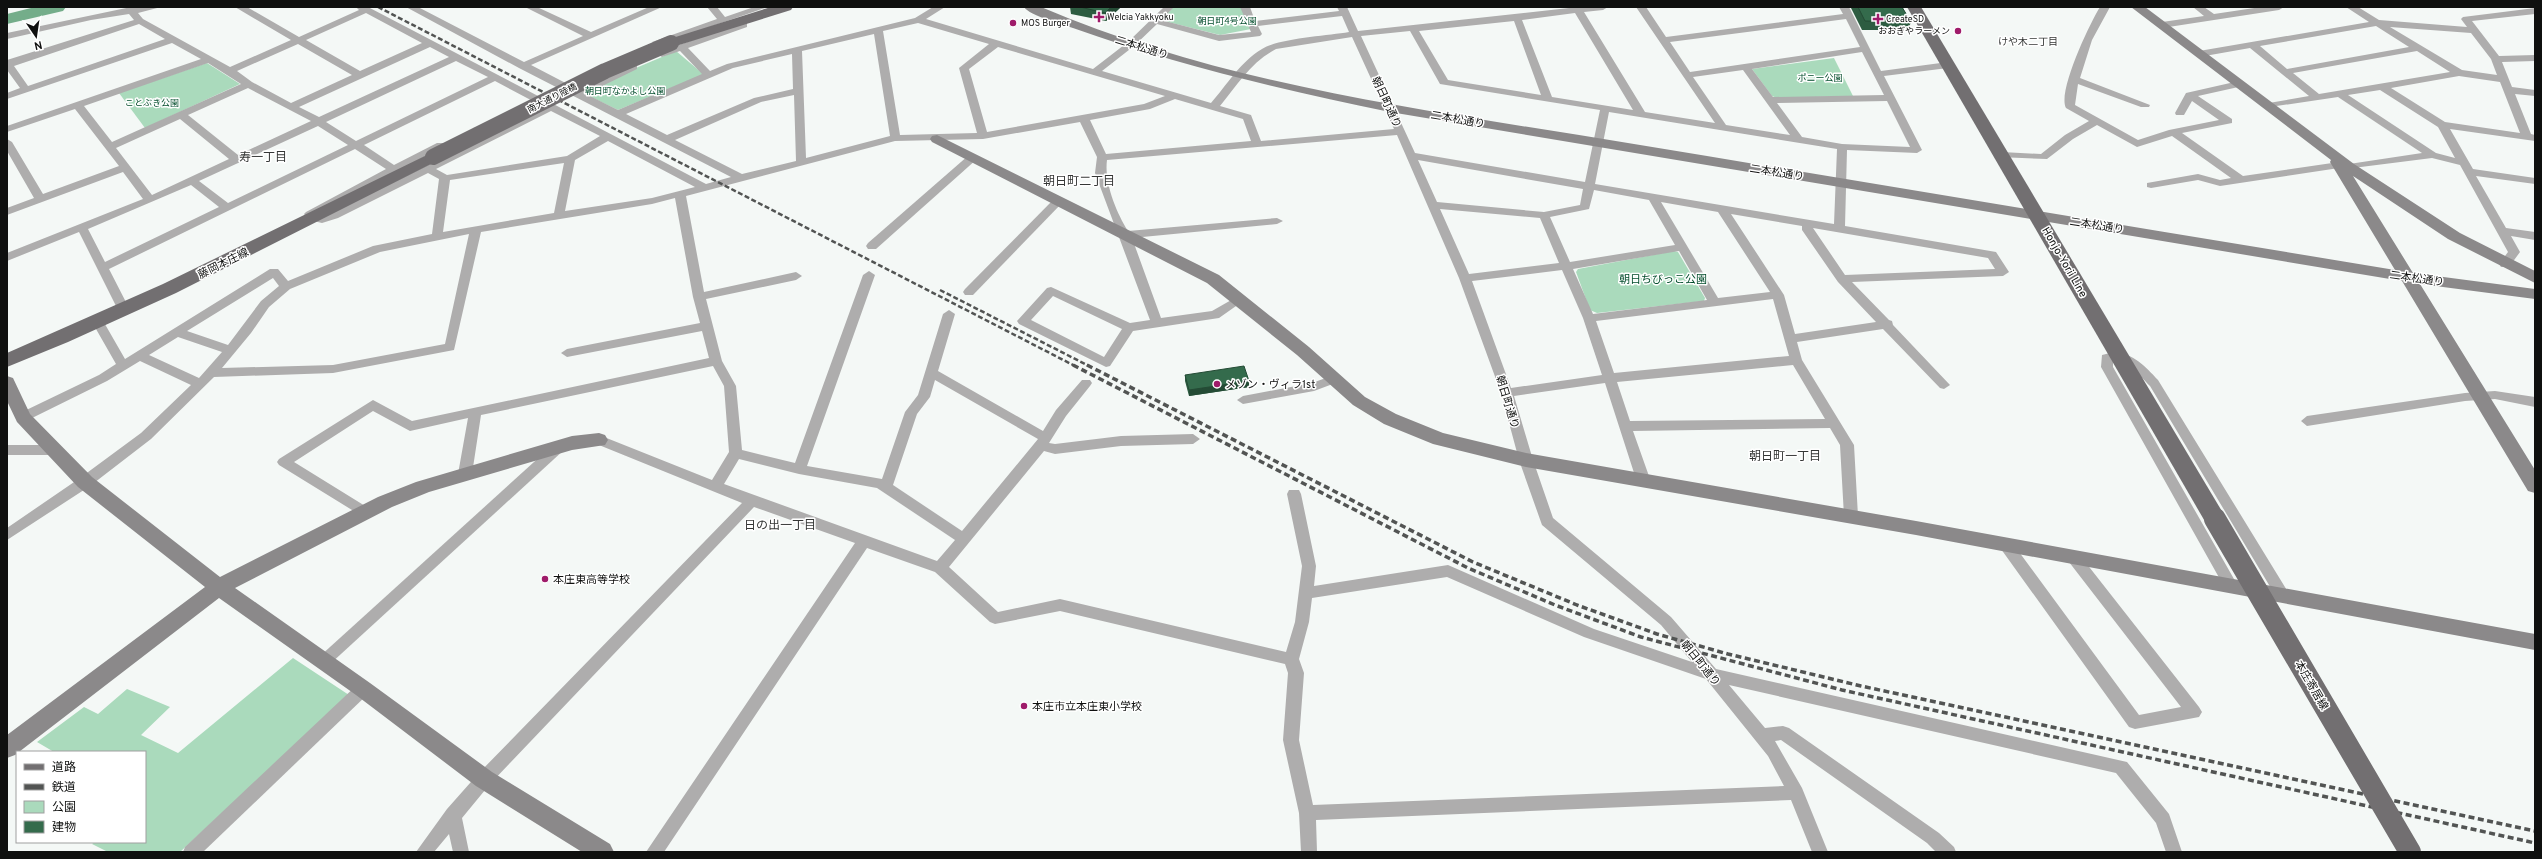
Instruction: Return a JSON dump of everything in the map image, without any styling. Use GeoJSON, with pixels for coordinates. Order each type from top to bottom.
{"type":"FeatureCollection","features":[{"type":"Feature","properties":{"kind":"main road","name":"Honjo-Yorii Line"},"geometry":{"type":"LineString","coordinates":[[1914,7],[2214,518]]}},
{"type":"Feature","properties":{"kind":"main road","name":"南大通り陸橋"},"geometry":{"type":"LineString","coordinates":[[431,163],[605,71],[777,8]]}},
{"type":"Feature","properties":{"kind":"main road","name":"藤岡本庄線"},"geometry":{"type":"LineString","coordinates":[[7,360],[124,310],[313,218],[431,163]]}},
{"type":"Feature","properties":{"kind":"main road","name":"本庄寄居線"},"geometry":{"type":"LineString","coordinates":[[2214,518],[2410,852]]}},
{"type":"Feature","properties":{"kind":"street"},"geometry":{"type":"LineString","coordinates":[[7,36],[131,10],[156,7]]}},
{"type":"Feature","properties":{"kind":"street"},"geometry":{"type":"LineString","coordinates":[[240,7],[300,39],[360,75]]}},
{"type":"Feature","properties":{"kind":"street"},"geometry":{"type":"LineString","coordinates":[[530,7],[590,34]]}},
{"type":"Feature","properties":{"kind":"street"},"geometry":{"type":"LineString","coordinates":[[712,7],[722,19]]}},
{"type":"Feature","properties":{"kind":"street"},"geometry":{"type":"LineString","coordinates":[[616,115],[730,66],[918,20],[940,7]]}},
{"type":"Feature","properties":{"kind":"street","name":"二本松通り"},"geometry":{"type":"LineString","coordinates":[[1030,7],[1130,44],[1241,75],[1390,108],[2407,277],[2533,296]]}},
{"type":"Feature","properties":{"kind":"street"},"geometry":{"type":"LineString","coordinates":[[1094,73],[1130,44],[1155,22],[1169,7]]}},
{"type":"Feature","properties":{"kind":"street"},"geometry":{"type":"LineString","coordinates":[[1245,7],[1266,50]]}},
{"type":"Feature","properties":{"kind":"street"},"geometry":{"type":"LineString","coordinates":[[1213,108],[1241,75],[1266,50],[1274,47],[1355,34],[1517,18],[1603,7]]}},
{"type":"Feature","properties":{"kind":"street"},"geometry":{"type":"LineString","coordinates":[[1641,7],[1723,128]]}},
{"type":"Feature","properties":{"kind":"street"},"geometry":{"type":"LineString","coordinates":[[2105,7],[2094,25],[2074,79],[2070,93],[2070,106],[2137,144],[2173,132],[2228,121],[2190,94]]}},
{"type":"Feature","properties":{"kind":"street"},"geometry":{"type":"LineString","coordinates":[[2137,7],[2341,163],[2454,236],[2535,278]]}},
{"type":"Feature","properties":{"kind":"street"},"geometry":{"type":"LineString","coordinates":[[2198,7],[2212,17]]}},
{"type":"Feature","properties":{"kind":"street"},"geometry":{"type":"LineString","coordinates":[[2162,25],[2263,8],[2279,7]]}},
{"type":"Feature","properties":{"kind":"street"},"geometry":{"type":"LineString","coordinates":[[2351,7],[2459,73]]}},
{"type":"Feature","properties":{"kind":"street"},"geometry":{"type":"LineString","coordinates":[[2496,7],[2508,14]]}},
{"type":"Feature","properties":{"kind":"street"},"geometry":{"type":"LineString","coordinates":[[230,71],[363,8],[428,44],[704,187]]}},
{"type":"Feature","properties":{"kind":"street"},"geometry":{"type":"LineString","coordinates":[[419,8],[522,66],[560,84],[616,115],[739,177]]}},
{"type":"Feature","properties":{"kind":"street"},"geometry":{"type":"LineString","coordinates":[[522,66],[590,34],[652,8]]}},
{"type":"Feature","properties":{"kind":"street"},"geometry":{"type":"LineString","coordinates":[[560,84],[635,50],[722,19],[777,8]]}},
{"type":"Feature","properties":{"kind":"street"},"geometry":{"type":"LineString","coordinates":[[131,10],[140,20],[230,71],[248,84],[318,121],[354,146],[394,169]]}},
{"type":"Feature","properties":{"kind":"street"},"geometry":{"type":"LineString","coordinates":[[1253,24],[1343,10]]}},
{"type":"Feature","properties":{"kind":"street","name":"朝日町通り"},"geometry":{"type":"LineString","coordinates":[[1343,10],[1412,156],[1465,278],[1507,393],[1526,460],[1547,521],[1666,621],[1761,735],[1774,751],[1796,792],[1820,852]]}},
{"type":"Feature","properties":{"kind":"street"},"geometry":{"type":"LineString","coordinates":[[1578,10],[1641,114]]}},
{"type":"Feature","properties":{"kind":"street"},"geometry":{"type":"LineString","coordinates":[[1413,28],[1444,82],[1842,147],[1917,150],[1892,98],[1846,11],[1664,40]]}},
{"type":"Feature","properties":{"kind":"street"},"geometry":{"type":"LineString","coordinates":[[2530,137],[2503,79],[2496,59],[2466,19],[2535,11]]}},
{"type":"Feature","properties":{"kind":"street"},"geometry":{"type":"LineString","coordinates":[[1517,18],[1548,99]]}},
{"type":"Feature","properties":{"kind":"street"},"geometry":{"type":"LineString","coordinates":[[26,90],[7,64],[140,20]]}},
{"type":"Feature","properties":{"kind":"street"},"geometry":{"type":"LineString","coordinates":[[918,20],[995,44],[1247,117],[1257,145]]}},
{"type":"Feature","properties":{"kind":"street"},"geometry":{"type":"LineString","coordinates":[[1155,22],[1219,38],[1257,34]]}},
{"type":"Feature","properties":{"kind":"street"},"geometry":{"type":"LineString","coordinates":[[2199,54],[2378,23],[2474,30]]}},
{"type":"Feature","properties":{"kind":"street"},"geometry":{"type":"LineString","coordinates":[[878,29],[895,138]]}},
{"type":"Feature","properties":{"kind":"street"},"geometry":{"type":"LineString","coordinates":[[7,96],[173,39]]}},
{"type":"Feature","properties":{"kind":"street"},"geometry":{"type":"LineString","coordinates":[[290,107],[428,44]]}},
{"type":"Feature","properties":{"kind":"street"},"geometry":{"type":"LineString","coordinates":[[983,136],[964,68],[995,44]]}},
{"type":"Feature","properties":{"kind":"street"},"geometry":{"type":"LineString","coordinates":[[578,94],[676,45],[709,76]]}},
{"type":"Feature","properties":{"kind":"street"},"geometry":{"type":"LineString","coordinates":[[2252,45],[2318,98]]}},
{"type":"Feature","properties":{"kind":"street"},"geometry":{"type":"LineString","coordinates":[[2285,72],[2419,48]]}},
{"type":"Feature","properties":{"kind":"street"},"geometry":{"type":"LineString","coordinates":[[1687,75],[1866,49]]}},
{"type":"Feature","properties":{"kind":"street"},"geometry":{"type":"LineString","coordinates":[[797,50],[800,91],[801,162]]}},
{"type":"Feature","properties":{"kind":"street"},"geometry":{"type":"LineString","coordinates":[[7,258],[150,200],[455,58]]}},
{"type":"Feature","properties":{"kind":"street"},"geometry":{"type":"LineString","coordinates":[[2496,59],[2535,58]]}},
{"type":"Feature","properties":{"kind":"street"},"geometry":{"type":"LineString","coordinates":[[7,129],[209,59]]}},
{"type":"Feature","properties":{"kind":"street"},"geometry":{"type":"LineString","coordinates":[[1879,74],[1948,65]]}},
{"type":"Feature","properties":{"kind":"street"},"geometry":{"type":"LineString","coordinates":[[1745,66],[1799,140]]}},
{"type":"Feature","properties":{"kind":"street"},"geometry":{"type":"LineString","coordinates":[[2267,106],[2459,73],[2503,79]]}},
{"type":"Feature","properties":{"kind":"street"},"geometry":{"type":"LineString","coordinates":[[104,267],[494,78]]}},
{"type":"Feature","properties":{"kind":"street"},"geometry":{"type":"LineString","coordinates":[[2074,79],[2145,105]]}},
{"type":"Feature","properties":{"kind":"street"},"geometry":{"type":"LineString","coordinates":[[110,147],[248,84]]}},
{"type":"Feature","properties":{"kind":"street"},"geometry":{"type":"LineString","coordinates":[[2190,94],[2239,84]]}},
{"type":"Feature","properties":{"kind":"street"},"geometry":{"type":"LineString","coordinates":[[2383,87],[2442,125],[2530,137]]}},
{"type":"Feature","properties":{"kind":"street"},"geometry":{"type":"LineString","coordinates":[[2508,90],[2535,93]]}},
{"type":"Feature","properties":{"kind":"street"},"geometry":{"type":"LineString","coordinates":[[665,140],[758,100],[800,91]]}},
{"type":"Feature","properties":{"kind":"street"},"geometry":{"type":"LineString","coordinates":[[2180,113],[2190,94]]}},
{"type":"Feature","properties":{"kind":"street"},"geometry":{"type":"LineString","coordinates":[[2340,94],[2432,155],[2466,168],[2535,182]]}},
{"type":"Feature","properties":{"kind":"street"},"geometry":{"type":"LineString","coordinates":[[7,535],[85,482],[146,436],[211,373],[264,304],[286,286],[377,249],[476,229],[652,201],[739,177],[895,138],[937,139],[983,136],[1146,107],[1173,96]]}},
{"type":"Feature","properties":{"kind":"street"},"geometry":{"type":"LineString","coordinates":[[293,228],[298,222],[330,202],[533,98]]}},
{"type":"Feature","properties":{"kind":"street"},"geometry":{"type":"LineString","coordinates":[[1769,100],[1892,98]]}},
{"type":"Feature","properties":{"kind":"street"},"geometry":{"type":"LineString","coordinates":[[77,104],[150,200]]}},
{"type":"Feature","properties":{"kind":"street"},"geometry":{"type":"LineString","coordinates":[[446,178],[431,163],[550,107]]}},
{"type":"Feature","properties":{"kind":"street"},"geometry":{"type":"LineString","coordinates":[[1433,205],[1544,215],[1585,207],[1605,109]]}},
{"type":"Feature","properties":{"kind":"street"},"geometry":{"type":"LineString","coordinates":[[181,114],[238,160]]}},
{"type":"Feature","properties":{"kind":"street"},"geometry":{"type":"LineString","coordinates":[[1084,119],[1102,157],[1100,173],[1117,222],[1125,235],[1158,323]]}},
{"type":"Feature","properties":{"kind":"street"},"geometry":{"type":"LineString","coordinates":[[2002,155],[2044,157],[2070,137],[2097,121]]}},
{"type":"Feature","properties":{"kind":"street"},"geometry":{"type":"LineString","coordinates":[[2442,125],[2514,252],[2506,264]]}},
{"type":"Feature","properties":{"kind":"street"},"geometry":{"type":"LineString","coordinates":[[1102,157],[1401,132]]}},
{"type":"Feature","properties":{"kind":"street"},"geometry":{"type":"LineString","coordinates":[[2173,132],[2241,180]]}},
{"type":"Feature","properties":{"kind":"street"},"geometry":{"type":"LineString","coordinates":[[446,178],[570,159],[606,137]]}},
{"type":"Feature","properties":{"kind":"street"},"geometry":{"type":"LineString","coordinates":[[937,139],[1214,279],[1240,299],[1359,401],[1390,419],[1439,439],[1526,460],[1851,516],[2535,642]]}},
{"type":"Feature","properties":{"kind":"street"},"geometry":{"type":"LineString","coordinates":[[7,142],[41,200]]}},
{"type":"Feature","properties":{"kind":"street"},"geometry":{"type":"LineString","coordinates":[[1839,228],[1839,182],[1842,147]]}},
{"type":"Feature","properties":{"kind":"street"},"geometry":{"type":"LineString","coordinates":[[2151,185],[2198,177],[2220,183],[2341,163],[2432,155]]}},
{"type":"Feature","properties":{"kind":"street"},"geometry":{"type":"LineString","coordinates":[[1412,156],[1590,187],[1807,222],[1992,255],[2003,272],[1842,279]]}},
{"type":"Feature","properties":{"kind":"street"},"geometry":{"type":"LineString","coordinates":[[872,246],[973,157]]}},
{"type":"Feature","properties":{"kind":"street"},"geometry":{"type":"LineString","coordinates":[[559,215],[570,159]]}},
{"type":"Feature","properties":{"kind":"street"},"geometry":{"type":"LineString","coordinates":[[2341,163],[2407,277],[2482,396],[2535,486]]}},
{"type":"Feature","properties":{"kind":"street"},"geometry":{"type":"LineString","coordinates":[[7,212],[126,167]]}},
{"type":"Feature","properties":{"kind":"street"},"geometry":{"type":"LineString","coordinates":[[437,236],[446,178]]}},
{"type":"Feature","properties":{"kind":"street"},"geometry":{"type":"LineString","coordinates":[[192,181],[227,207]]}},
{"type":"Feature","properties":{"kind":"street"},"geometry":{"type":"LineString","coordinates":[[680,194],[699,297],[716,361],[730,386],[736,453],[720,476],[716,487]]}},
{"type":"Feature","properties":{"kind":"street"},"geometry":{"type":"LineString","coordinates":[[1653,197],[1715,303]]}},
{"type":"Feature","properties":{"kind":"street"},"geometry":{"type":"LineString","coordinates":[[969,292],[1058,201]]}},
{"type":"Feature","properties":{"kind":"street"},"geometry":{"type":"LineString","coordinates":[[1722,209],[1778,295],[1796,360],[1847,445],[1851,516]]}},
{"type":"Feature","properties":{"kind":"street"},"geometry":{"type":"LineString","coordinates":[[1544,215],[1568,266],[1589,318],[1643,479]]}},
{"type":"Feature","properties":{"kind":"street"},"geometry":{"type":"LineString","coordinates":[[1125,235],[1276,221]]}},
{"type":"Feature","properties":{"kind":"street"},"geometry":{"type":"LineString","coordinates":[[1807,222],[1808,230],[1842,279],[1888,324],[1944,385]]}},
{"type":"Feature","properties":{"kind":"street"},"geometry":{"type":"LineString","coordinates":[[82,228],[104,267],[124,310]]}},
{"type":"Feature","properties":{"kind":"street"},"geometry":{"type":"LineString","coordinates":[[211,373],[333,369],[450,347],[476,229]]}},
{"type":"Feature","properties":{"kind":"street"},"geometry":{"type":"LineString","coordinates":[[2501,231],[2535,236]]}},
{"type":"Feature","properties":{"kind":"street"},"geometry":{"type":"LineString","coordinates":[[1465,278],[1568,266],[1682,247]]}},
{"type":"Feature","properties":{"kind":"street"},"geometry":{"type":"LineString","coordinates":[[23,417],[124,366],[179,333],[274,272],[286,286]]}},
{"type":"Feature","properties":{"kind":"street"},"geometry":{"type":"LineString","coordinates":[[799,469],[869,275]]}},
{"type":"Feature","properties":{"kind":"street"},"geometry":{"type":"LineString","coordinates":[[699,297],[796,276]]}},
{"type":"Feature","properties":{"kind":"street"},"geometry":{"type":"LineString","coordinates":[[1129,327],[1106,363],[1024,321],[1051,290],[1129,327],[1215,315],[1240,299]]}},
{"type":"Feature","properties":{"kind":"street"},"geometry":{"type":"LineString","coordinates":[[1589,318],[1778,295]]}},
{"type":"Feature","properties":{"kind":"street"},"geometry":{"type":"LineString","coordinates":[[886,487],[910,412],[924,397],[949,314]]}},
{"type":"Feature","properties":{"kind":"street"},"geometry":{"type":"LineString","coordinates":[[98,322],[124,366]]}},
{"type":"Feature","properties":{"kind":"street"},"geometry":{"type":"LineString","coordinates":[[1790,338],[1888,324]]}},
{"type":"Feature","properties":{"kind":"street"},"geometry":{"type":"LineString","coordinates":[[566,353],[707,326]]}},
{"type":"Feature","properties":{"kind":"street"},"geometry":{"type":"LineString","coordinates":[[179,333],[230,350]]}},
{"type":"Feature","properties":{"kind":"street"},"geometry":{"type":"LineString","coordinates":[[141,356],[199,383]]}},
{"type":"Feature","properties":{"kind":"street"},"geometry":{"type":"LineString","coordinates":[[2231,586],[2107,367],[2106,358],[2119,356],[2133,362],[2154,383],[2282,596]]}},
{"type":"Feature","properties":{"kind":"street"},"geometry":{"type":"LineString","coordinates":[[1507,393],[1610,378],[1796,360]]}},
{"type":"Feature","properties":{"kind":"street"},"geometry":{"type":"LineString","coordinates":[[366,513],[284,462],[373,405],[410,426],[716,361]]}},
{"type":"Feature","properties":{"kind":"street"},"geometry":{"type":"LineString","coordinates":[[931,372],[1055,449],[1121,441],[1193,439]]}},
{"type":"Feature","properties":{"kind":"street"},"geometry":{"type":"LineString","coordinates":[[1243,400],[1314,387],[1334,379]]}},
{"type":"Feature","properties":{"kind":"street"},"geometry":{"type":"LineString","coordinates":[[7,382],[23,417],[52,450],[85,482],[219,587],[363,689],[484,779],[602,852]]}},
{"type":"Feature","properties":{"kind":"street"},"geometry":{"type":"LineString","coordinates":[[940,568],[1042,441],[1086,382]]}},
{"type":"Feature","properties":{"kind":"street"},"geometry":{"type":"LineString","coordinates":[[2307,421],[2482,396],[2535,402]]}},
{"type":"Feature","properties":{"kind":"street"},"geometry":{"type":"LineString","coordinates":[[465,474],[475,413]]}},
{"type":"Feature","properties":{"kind":"street"},"geometry":{"type":"LineString","coordinates":[[1626,426],[1834,423]]}},
{"type":"Feature","properties":{"kind":"street"},"geometry":{"type":"LineString","coordinates":[[7,748],[219,587],[296,546],[410,492],[560,446],[598,440],[752,501],[940,568],[996,618],[1060,605],[1291,659]]}},
{"type":"Feature","properties":{"kind":"street"},"geometry":{"type":"LineString","coordinates":[[324,661],[560,446]]}},
{"type":"Feature","properties":{"kind":"street"},"geometry":{"type":"LineString","coordinates":[[7,450],[52,450]]}},
{"type":"Feature","properties":{"kind":"street"},"geometry":{"type":"LineString","coordinates":[[736,453],[799,469],[881,484],[964,539]]}},
{"type":"Feature","properties":{"kind":"street"},"geometry":{"type":"LineString","coordinates":[[1294,494],[1309,566],[1307,593],[1302,622],[1291,659],[1296,673],[1291,740],[1307,813],[1308,852]]}},
{"type":"Feature","properties":{"kind":"street"},"geometry":{"type":"LineString","coordinates":[[424,852],[453,814],[484,779],[752,501]]}},
{"type":"Feature","properties":{"kind":"street"},"geometry":{"type":"LineString","coordinates":[[654,852],[865,540]]}},
{"type":"Feature","properties":{"kind":"street"},"geometry":{"type":"LineString","coordinates":[[2006,545],[2135,722],[2194,712],[2074,558]]}},
{"type":"Feature","properties":{"kind":"street"},"geometry":{"type":"LineString","coordinates":[[1307,593],[1448,571],[1589,633],[1710,674],[2120,767],[2164,819],[2174,852]]}},
{"type":"Feature","properties":{"kind":"street"},"geometry":{"type":"LineString","coordinates":[[191,852],[363,689]]}},
{"type":"Feature","properties":{"kind":"street"},"geometry":{"type":"LineString","coordinates":[[1761,735],[1783,733],[1933,838],[1948,852]]}},
{"type":"Feature","properties":{"kind":"street"},"geometry":{"type":"LineString","coordinates":[[1307,813],[1796,792]]}},
{"type":"Feature","properties":{"kind":"street"},"geometry":{"type":"LineString","coordinates":[[453,814],[461,852]]}},
{"type":"Feature","properties":{"kind":"green space","name":"朝日町4号公園"},"geometry":{"type":"Polygon","coordinates":[[[1173,7],[1242,7],[1251,29],[1220,35],[1164,21],[1163,19],[1173,7]]]}},
{"type":"Feature","properties":{"kind":"green space","name":"朝日町なかよし公園"},"geometry":{"type":"Polygon","coordinates":[[[676,51],[702,73],[702,75],[618,110],[587,95],[588,91],[617,76],[676,51]]]}},
{"type":"Feature","properties":{"kind":"green space","name":"ポニー公園"},"geometry":{"type":"Polygon","coordinates":[[[1834,58],[1853,96],[1777,98],[1772,96],[1752,69],[1834,58]]]}},
{"type":"Feature","properties":{"kind":"green space","name":"ことぶき公園"},"geometry":{"type":"Polygon","coordinates":[[[207,63],[240,84],[145,128],[119,93],[207,63]]]}},
{"type":"Feature","properties":{"kind":"green space","name":"朝日ちびっこ公園"},"geometry":{"type":"Polygon","coordinates":[[[1674,251],[1678,252],[1705,298],[1704,301],[1597,313],[1590,310],[1576,272],[1578,269],[1674,251]]]}},
{"type":"Feature","properties":{"kind":"green space"},"geometry":{"type":"Polygon","coordinates":[[[293,658],[349,695],[180,852],[108,852],[92,844],[146,843],[146,751],[52,751],[37,742],[84,707],[98,714],[127,689],[170,707],[141,735],[178,753],[293,658]]]}},
{"type":"Feature","properties":{"kind":"building"},"geometry":{"type":"Polygon","coordinates":[[[1080,7],[1111,7],[1105,13],[1080,7]]]}},
{"type":"Feature","properties":{"kind":"building"},"geometry":{"type":"Polygon","coordinates":[[[1858,7],[1902,7],[1911,22],[1865,21],[1858,7]]]}},
{"type":"Feature","properties":{"kind":"building"},"geometry":{"type":"Polygon","coordinates":[[[1244,366],[1249,381],[1189,390],[1185,375],[1244,366]]]}},
{"type":"Feature","properties":{"kind":"waterway"},"geometry":{"type":"LineString","coordinates":[[7,19],[57,7]]}},
{"type":"Feature","properties":{"kind":"railway"},"geometry":{"type":"LineString","coordinates":[[378,7],[1075,366]]}},
{"type":"Feature","properties":{"kind":"railway"},"geometry":{"type":"LineString","coordinates":[[940,290],[1089,366]]}},
{"type":"Feature","properties":{"kind":"railway"},"geometry":{"type":"LineString","coordinates":[[1073,365],[1468,568],[1555,605],[1641,637],[1842,690],[2535,843]]}},
{"type":"Feature","properties":{"kind":"railway"},"geometry":{"type":"LineString","coordinates":[[1087,365],[1473,562],[1577,605],[1657,634],[1728,654],[1861,686],[2535,831]]}},
{"type":"Feature","properties":{"kind":"place","name":"Welcia Yakkyoku"},"geometry":{"type":"Point","coordinates":[1099,17]}},
{"type":"Feature","properties":{"kind":"place","name":"CreateSD"},"geometry":{"type":"Point","coordinates":[1878,19]}},
{"type":"Feature","properties":{"kind":"place","name":"MOS Burger"},"geometry":{"type":"Point","coordinates":[1013,23]}},
{"type":"Feature","properties":{"kind":"place","name":"おおぎやラーメン"},"geometry":{"type":"Point","coordinates":[1958,31]}},
{"type":"Feature","properties":{"kind":"place","name":"メゾン・ヴィラ1st"},"geometry":{"type":"Point","coordinates":[1217,384]}},
{"type":"Feature","properties":{"kind":"place","name":"本庄東高等学校"},"geometry":{"type":"Point","coordinates":[545,579]}},
{"type":"Feature","properties":{"kind":"place","name":"本庄市立本庄東小学校"},"geometry":{"type":"Point","coordinates":[1024,706]}},
{"type":"Feature","properties":{"kind":"district","name":"けや木二丁目"},"geometry":{"type":"Point","coordinates":[2028,41]}},
{"type":"Feature","properties":{"kind":"district","name":"寿一丁目"},"geometry":{"type":"Point","coordinates":[263,157]}},
{"type":"Feature","properties":{"kind":"district","name":"朝日町二丁目"},"geometry":{"type":"Point","coordinates":[1079,181]}},
{"type":"Feature","properties":{"kind":"district","name":"朝日町一丁目"},"geometry":{"type":"Point","coordinates":[1785,456]}},
{"type":"Feature","properties":{"kind":"district","name":"日の出一丁目"},"geometry":{"type":"Point","coordinates":[780,525]}}]}
